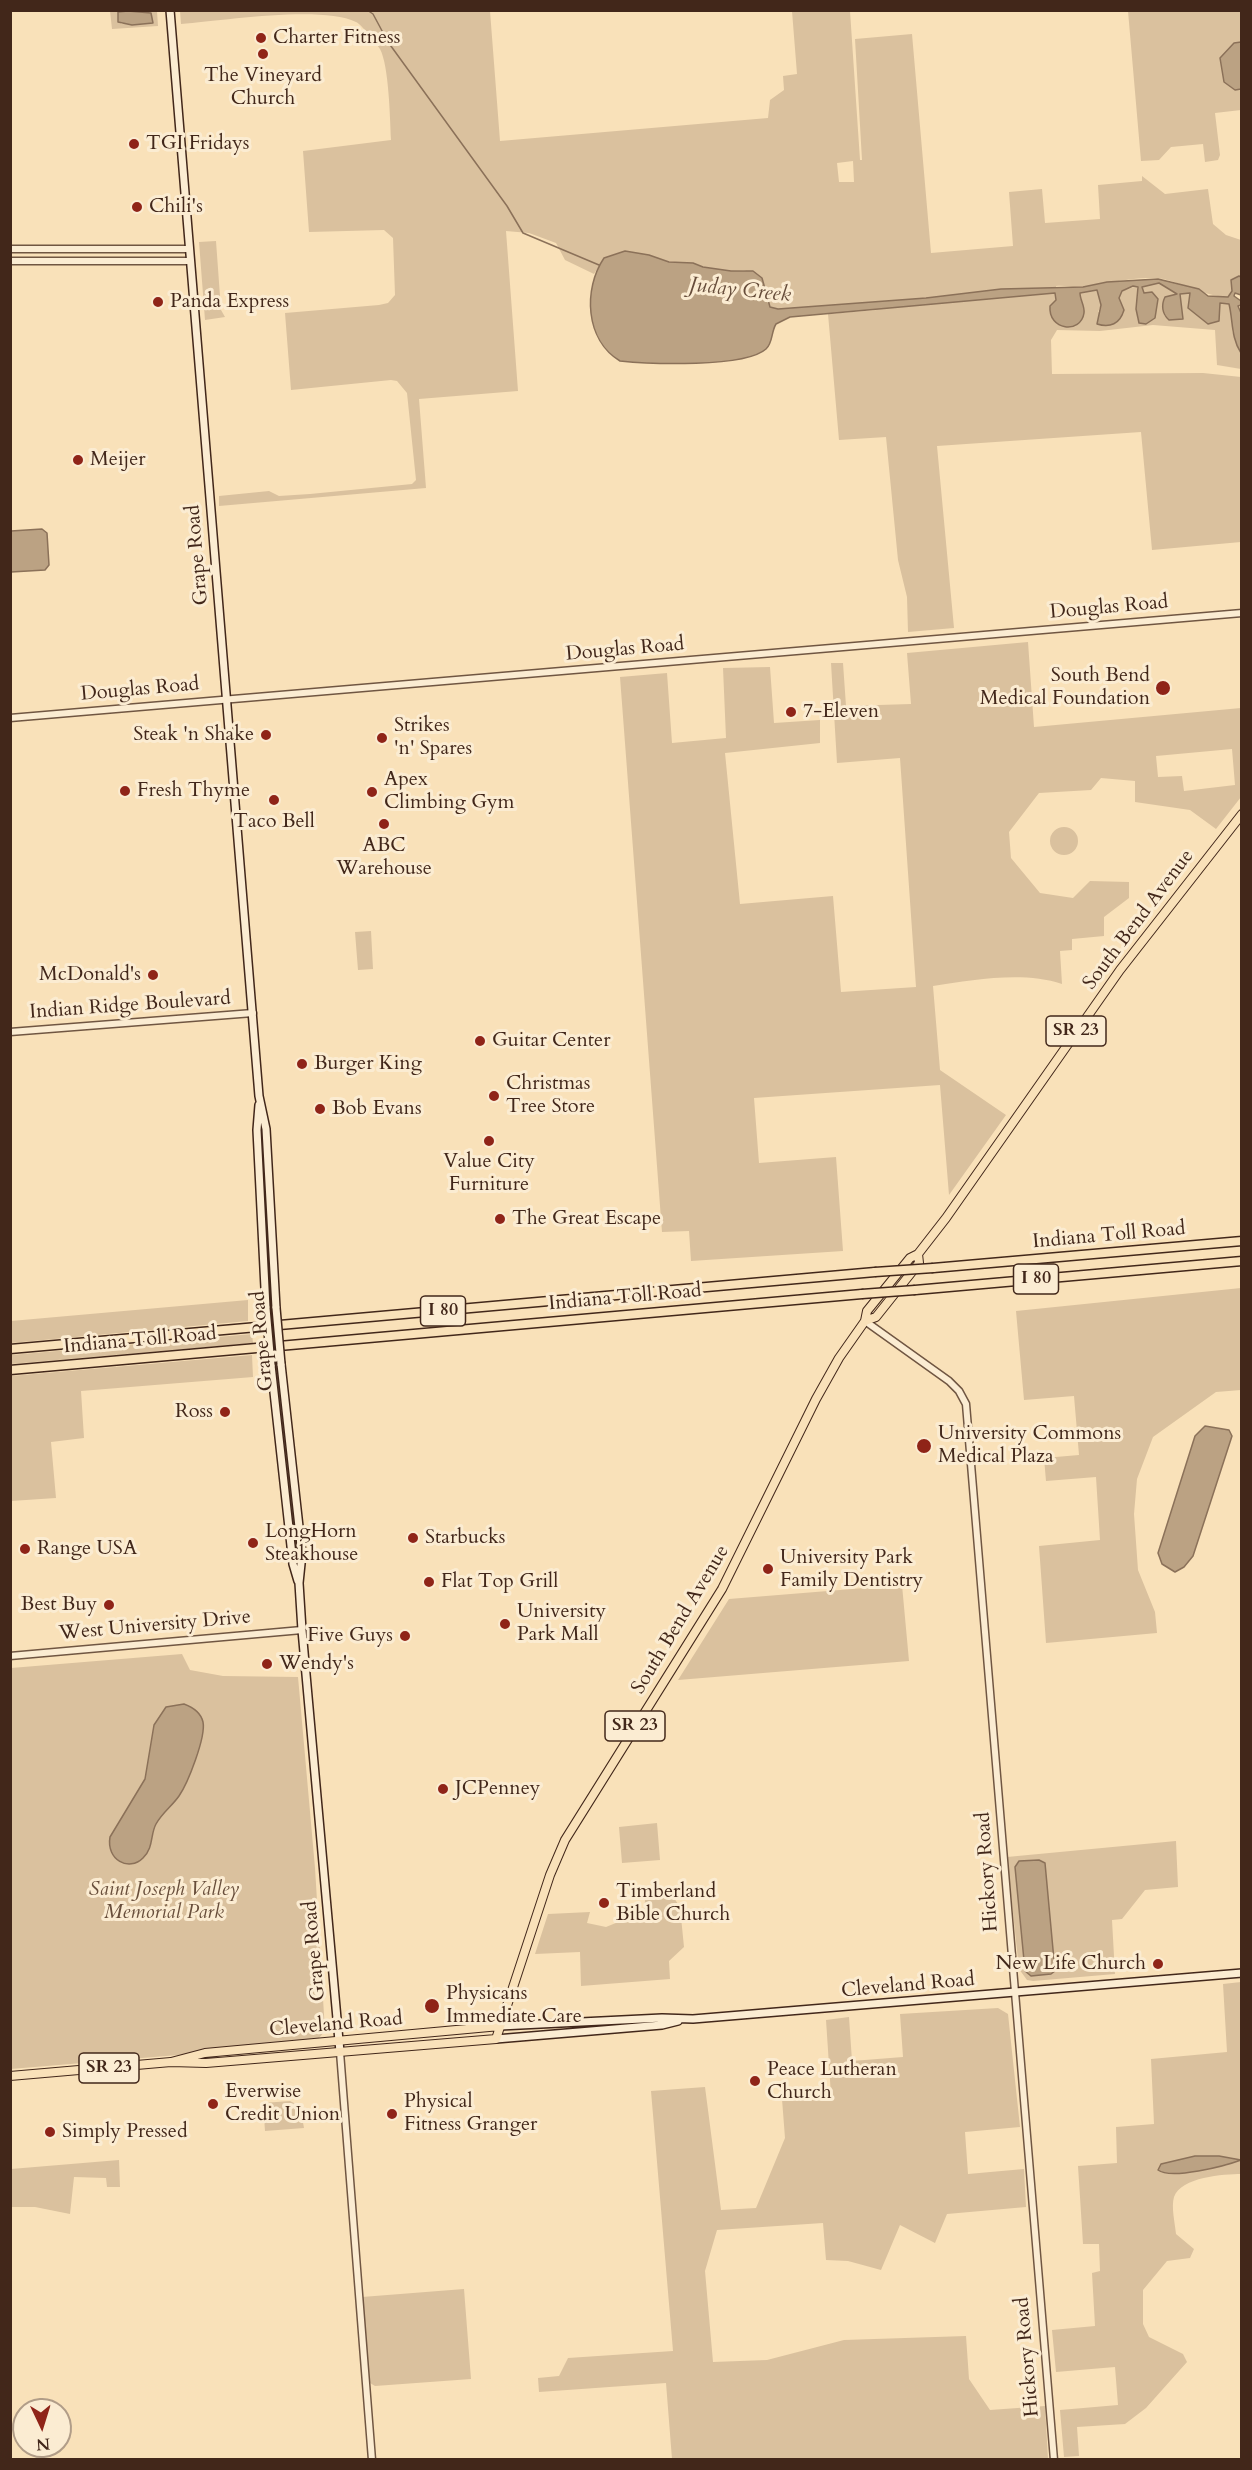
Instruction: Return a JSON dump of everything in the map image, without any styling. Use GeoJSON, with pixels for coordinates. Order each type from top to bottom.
{"type":"FeatureCollection","features":[{"type":"Feature","properties":{"kind":"highway","name":"Indiana Toll Road"},"geometry":{"type":"LineString","coordinates":[[10,1349],[1242,1241]]}},
{"type":"Feature","properties":{"kind":"highway","name":"Indiana Toll Road"},"geometry":{"type":"LineString","coordinates":[[10,1370],[1242,1261]]}},
{"type":"Feature","properties":{"kind":"main road","name":"Grape Road"},"geometry":{"type":"LineString","coordinates":[[170,10],[253,1013],[259,1096],[257,1130],[266,1308],[293,1564],[299,1583]]}},
{"type":"Feature","properties":{"kind":"main road","name":"South Bend Avenue"},"geometry":{"type":"LineString","coordinates":[[496,2039],[550,1875],[565,1840],[722,1589],[838,1358],[865,1321],[876,1317],[919,1263],[918,1254],[1120,970],[1242,814]]}},
{"type":"Feature","properties":{"kind":"main road","name":"Grape Road"},"geometry":{"type":"LineString","coordinates":[[259,1096],[266,1129],[276,1308],[302,1554],[299,1583],[302,1630],[340,2052]]}},
{"type":"Feature","properties":{"kind":"main road","name":"Cleveland Road"},"geometry":{"type":"LineString","coordinates":[[171,2062],[205,2054],[500,2026],[662,2018],[685,2019],[1014,1994],[1242,1973]]}},
{"type":"Feature","properties":{"kind":"main road","name":"Cleveland Road"},"geometry":{"type":"LineString","coordinates":[[10,2076],[171,2062],[207,2063],[662,2025],[685,2019]]}},
{"type":"Feature","properties":{"kind":"street"},"geometry":{"type":"LineString","coordinates":[[10,249],[189,249]]}},
{"type":"Feature","properties":{"kind":"street"},"geometry":{"type":"LineString","coordinates":[[10,261],[190,261]]}},
{"type":"Feature","properties":{"kind":"street","name":"Douglas Road"},"geometry":{"type":"LineString","coordinates":[[10,718],[1242,613]]}},
{"type":"Feature","properties":{"kind":"street","name":"Indian Ridge Boulevard"},"geometry":{"type":"LineString","coordinates":[[10,1032],[253,1013]]}},
{"type":"Feature","properties":{"kind":"street","name":"Hickory Road"},"geometry":{"type":"LineString","coordinates":[[865,1321],[960,1391],[966,1404],[1054,2460]]}},
{"type":"Feature","properties":{"kind":"street","name":"West University Drive"},"geometry":{"type":"LineString","coordinates":[[10,1656],[302,1630]]}},
{"type":"Feature","properties":{"kind":"street","name":"Grape Road"},"geometry":{"type":"LineString","coordinates":[[340,2052],[372,2460]]}},
{"type":"Feature","properties":{"kind":"green space"},"geometry":{"type":"Polygon","coordinates":[[[110,11],[121,11],[118,12],[121,24],[148,24],[151,13],[123,11],[157,11],[158,26],[112,29],[110,11]]]}},
{"type":"Feature","properties":{"kind":"green space"},"geometry":{"type":"Polygon","coordinates":[[[180,11],[490,11],[500,141],[768,118],[770,100],[784,90],[783,76],[797,74],[792,11],[850,11],[860,160],[862,160],[855,39],[912,34],[931,253],[1013,246],[1009,192],[1042,189],[1045,223],[1100,219],[1098,185],[1142,181],[1142,176],[1165,194],[1208,189],[1213,224],[1226,235],[1241,240],[1241,277],[1239,276],[1228,297],[1205,293],[1159,278],[1149,278],[1084,287],[1056,286],[1056,300],[1050,306],[1083,306],[1080,293],[1097,290],[1101,305],[1098,312],[1123,315],[1124,311],[1119,298],[1122,291],[1137,286],[1137,318],[1146,324],[1155,318],[1158,299],[1144,293],[1141,287],[1159,283],[1178,294],[1165,297],[1164,316],[1181,313],[1179,294],[1190,293],[1188,308],[1218,308],[1220,303],[1229,304],[1234,316],[1232,331],[1241,353],[1241,369],[1217,365],[1215,330],[1153,325],[1100,331],[1057,330],[1051,340],[1052,374],[1203,373],[1241,377],[1241,542],[1152,550],[1141,432],[937,446],[954,628],[908,632],[907,597],[898,560],[886,437],[839,440],[828,314],[877,310],[876,303],[778,309],[770,307],[762,278],[744,270],[731,271],[703,267],[693,263],[669,262],[625,251],[604,258],[594,274],[565,260],[556,243],[529,233],[506,231],[518,391],[419,399],[426,488],[219,506],[219,496],[269,491],[279,496],[310,494],[412,484],[416,480],[407,393],[397,381],[391,380],[291,390],[285,313],[379,305],[388,303],[395,295],[393,238],[384,230],[309,232],[303,151],[391,140],[388,93],[380,49],[356,22],[340,17],[296,14],[181,24],[180,11]],[[853,161],[837,163],[839,182],[854,182],[853,161]]]}},
{"type":"Feature","properties":{"kind":"green space"},"geometry":{"type":"Polygon","coordinates":[[[1128,11],[1241,11],[1241,110],[1215,113],[1220,155],[1218,160],[1205,162],[1203,144],[1171,147],[1159,160],[1141,161],[1128,11]]]}},
{"type":"Feature","properties":{"kind":"green space"},"geometry":{"type":"Polygon","coordinates":[[[216,241],[221,310],[225,317],[205,320],[199,242],[216,241]]]}},
{"type":"Feature","properties":{"kind":"green space"},"geometry":{"type":"Polygon","coordinates":[[[1028,642],[1034,727],[1241,708],[1241,797],[1216,829],[1190,810],[1135,802],[1135,781],[1101,778],[1091,790],[1039,793],[1009,832],[1011,858],[1040,893],[1073,898],[1090,881],[1129,882],[1129,898],[1104,917],[1104,936],[1072,939],[1072,950],[1060,951],[1062,984],[1015,977],[933,986],[940,1070],[1006,1115],[949,1195],[940,1085],[754,1098],[759,1163],[836,1157],[843,1251],[691,1261],[689,1231],[662,1232],[620,677],[667,673],[672,743],[726,738],[723,668],[770,667],[774,723],[820,720],[820,743],[725,753],[740,904],[833,896],[841,992],[916,987],[900,758],[837,763],[831,663],[843,663],[846,706],[911,704],[907,653],[1028,642]],[[1232,749],[1156,756],[1158,777],[1182,776],[1184,791],[1235,785],[1232,749]]]}},
{"type":"Feature","properties":{"kind":"green space"},"geometry":{"type":"Polygon","coordinates":[[[1064,827],[1074,831],[1078,841],[1074,851],[1064,855],[1054,851],[1050,841],[1054,831],[1064,827]]]}},
{"type":"Feature","properties":{"kind":"green space"},"geometry":{"type":"Polygon","coordinates":[[[371,931],[373,969],[358,970],[355,932],[371,931]]]}},
{"type":"Feature","properties":{"kind":"green space"},"geometry":{"type":"Polygon","coordinates":[[[1241,1288],[1241,1390],[1216,1392],[1153,1437],[1137,1479],[1134,1514],[1138,1570],[1155,1612],[1157,1633],[1046,1643],[1039,1546],[1100,1540],[1096,1477],[1046,1481],[1044,1458],[1079,1455],[1074,1396],[1024,1400],[1016,1311],[1241,1288]]]}},
{"type":"Feature","properties":{"kind":"green space"},"geometry":{"type":"Polygon","coordinates":[[[248,1300],[248,1321],[11,1343],[11,1321],[248,1300]]]}},
{"type":"Feature","properties":{"kind":"green space"},"geometry":{"type":"Polygon","coordinates":[[[252,1334],[253,1343],[11,1364],[11,1355],[252,1334]]]}},
{"type":"Feature","properties":{"kind":"green space"},"geometry":{"type":"Polygon","coordinates":[[[252,1355],[253,1377],[81,1391],[84,1438],[51,1442],[56,1498],[11,1501],[11,1376],[252,1355]]]}},
{"type":"Feature","properties":{"kind":"green space"},"geometry":{"type":"Polygon","coordinates":[[[902,1585],[909,1661],[678,1680],[729,1599],[902,1585]]]}},
{"type":"Feature","properties":{"kind":"green space","name":"Saint Joseph Valley Memorial Park"},"geometry":{"type":"Polygon","coordinates":[[[182,1654],[190,1670],[223,1676],[298,1677],[315,1868],[325,2031],[319,2038],[178,2055],[11,2069],[11,1668],[182,1654]]]}},
{"type":"Feature","properties":{"kind":"green space"},"geometry":{"type":"Polygon","coordinates":[[[657,1823],[660,1860],[622,1863],[619,1827],[657,1823]]]}},
{"type":"Feature","properties":{"kind":"green space"},"geometry":{"type":"Polygon","coordinates":[[[1176,1841],[1178,1887],[1145,1890],[1122,1919],[1112,1920],[1115,1974],[1027,1980],[1019,1969],[1007,1857],[1176,1841]]]}},
{"type":"Feature","properties":{"kind":"green space"},"geometry":{"type":"Polygon","coordinates":[[[663,1895],[674,1898],[680,1907],[684,1947],[669,1961],[670,1979],[581,1986],[580,1952],[535,1954],[548,1914],[590,1912],[587,1923],[606,1927],[628,1918],[644,1916],[645,1900],[650,1896],[663,1895]]]}},
{"type":"Feature","properties":{"kind":"green space"},"geometry":{"type":"Polygon","coordinates":[[[1241,1982],[1241,2174],[1204,2178],[1178,2190],[1173,2205],[1176,2234],[1194,2249],[1190,2258],[1167,2261],[1143,2290],[1143,2324],[1149,2337],[1183,2354],[1187,2362],[1146,2408],[1125,2424],[1077,2427],[1079,2456],[1064,2457],[1060,2410],[1118,2405],[1115,2367],[1056,2372],[1052,2330],[1095,2326],[1092,2273],[1100,2271],[1099,2244],[1083,2244],[1078,2166],[1117,2163],[1116,2127],[1154,2124],[1151,2059],[1227,2052],[1223,1984],[1241,1982]],[[1195,2156],[1178,2173],[1228,2165],[1234,2158],[1195,2156]]]}},
{"type":"Feature","properties":{"kind":"green space"},"geometry":{"type":"Polygon","coordinates":[[[998,2008],[1008,2014],[1020,2127],[965,2132],[968,2174],[1024,2169],[1026,2207],[947,2214],[935,2243],[900,2225],[881,2270],[848,2261],[826,2260],[823,2223],[717,2230],[705,2271],[713,2362],[767,2360],[844,2340],[966,2336],[969,2379],[990,2410],[1045,2406],[1048,2459],[672,2459],[666,2383],[539,2392],[538,2378],[559,2376],[568,2358],[673,2351],[651,2091],[705,2087],[721,2210],[756,2208],[785,2138],[782,2099],[831,2095],[826,2020],[849,2017],[852,2061],[903,2057],[900,2014],[998,2008]]]}},
{"type":"Feature","properties":{"kind":"green space"},"geometry":{"type":"Polygon","coordinates":[[[290,2101],[300,2106],[304,2128],[265,2131],[263,2103],[290,2101]]]}},
{"type":"Feature","properties":{"kind":"green space"},"geometry":{"type":"Polygon","coordinates":[[[119,2160],[120,2187],[107,2187],[106,2178],[74,2177],[70,2214],[35,2207],[11,2207],[11,2169],[119,2160]]]}},
{"type":"Feature","properties":{"kind":"green space"},"geometry":{"type":"Polygon","coordinates":[[[464,2289],[471,2379],[375,2386],[370,2383],[362,2297],[464,2289]]]}},
{"type":"Feature","properties":{"kind":"water"},"geometry":{"type":"Polygon","coordinates":[[[118,12],[151,13],[153,23],[132,25],[118,22],[118,12]]]}},
{"type":"Feature","properties":{"kind":"water"},"geometry":{"type":"Polygon","coordinates":[[[1241,42],[1241,89],[1235,90],[1224,82],[1220,58],[1234,43],[1241,42]]]}},
{"type":"Feature","properties":{"kind":"water"},"geometry":{"type":"Polygon","coordinates":[[[625,251],[649,255],[669,262],[693,263],[703,267],[731,271],[753,271],[762,278],[770,307],[778,309],[926,298],[1001,289],[1083,287],[1107,282],[1158,279],[1199,289],[1208,296],[1228,297],[1232,291],[1231,280],[1239,276],[1241,277],[1241,295],[1235,293],[1234,296],[1241,301],[1241,305],[1238,306],[1241,313],[1241,353],[1234,335],[1229,304],[1220,303],[1219,321],[1208,324],[1188,308],[1190,293],[1180,294],[1183,319],[1169,320],[1164,312],[1164,300],[1165,297],[1177,294],[1159,283],[1142,287],[1144,293],[1152,292],[1158,299],[1155,318],[1146,324],[1139,323],[1136,309],[1138,287],[1133,286],[1122,291],[1119,298],[1124,310],[1120,319],[1110,325],[1097,324],[1101,305],[1097,290],[1080,293],[1084,308],[1082,320],[1071,327],[1059,325],[1054,321],[1050,306],[1056,300],[1055,293],[790,317],[776,324],[768,347],[755,355],[718,362],[696,363],[620,361],[608,352],[600,340],[594,327],[591,299],[597,270],[604,258],[625,251]]]}},
{"type":"Feature","properties":{"kind":"water"},"geometry":{"type":"Polygon","coordinates":[[[42,529],[47,533],[49,565],[45,570],[11,572],[11,531],[42,529]]]}},
{"type":"Feature","properties":{"kind":"water"},"geometry":{"type":"Polygon","coordinates":[[[1205,1426],[1229,1430],[1232,1436],[1193,1556],[1184,1567],[1175,1572],[1162,1564],[1158,1553],[1195,1436],[1205,1426]]]}},
{"type":"Feature","properties":{"kind":"water"},"geometry":{"type":"Polygon","coordinates":[[[184,1704],[196,1711],[203,1722],[202,1738],[196,1760],[179,1796],[156,1824],[146,1854],[137,1862],[125,1864],[112,1852],[110,1837],[145,1779],[154,1725],[166,1707],[184,1704]]]}},
{"type":"Feature","properties":{"kind":"water"},"geometry":{"type":"Polygon","coordinates":[[[1039,1860],[1045,1863],[1055,1971],[1051,1974],[1031,1976],[1025,1971],[1015,1867],[1019,1861],[1039,1860]]]}},
{"type":"Feature","properties":{"kind":"water"},"geometry":{"type":"Polygon","coordinates":[[[1195,2156],[1219,2156],[1241,2160],[1186,2173],[1174,2174],[1158,2170],[1161,2164],[1195,2156]]]}},
{"type":"Feature","properties":{"kind":"waterway","name":"Juday Creek"},"geometry":{"type":"LineString","coordinates":[[367,10],[373,14],[388,42],[507,206],[523,233],[599,265]]}},
{"type":"Feature","properties":{"kind":"place","name":"Charter Fitness"},"geometry":{"type":"Point","coordinates":[261,38]}},
{"type":"Feature","properties":{"kind":"place","name":"The Vineyard Church"},"geometry":{"type":"Point","coordinates":[263,54]}},
{"type":"Feature","properties":{"kind":"place","name":"TGI Fridays"},"geometry":{"type":"Point","coordinates":[134,144]}},
{"type":"Feature","properties":{"kind":"place","name":"Chili's"},"geometry":{"type":"Point","coordinates":[137,207]}},
{"type":"Feature","properties":{"kind":"place","name":"Panda Express"},"geometry":{"type":"Point","coordinates":[158,302]}},
{"type":"Feature","properties":{"kind":"place","name":"Meijer"},"geometry":{"type":"Point","coordinates":[78,460]}},
{"type":"Feature","properties":{"kind":"place","name":"South Bend Medical Foundation"},"geometry":{"type":"Point","coordinates":[1163,688]}},
{"type":"Feature","properties":{"kind":"place","name":"7-Eleven"},"geometry":{"type":"Point","coordinates":[791,712]}},
{"type":"Feature","properties":{"kind":"place","name":"Steak 'n Shake"},"geometry":{"type":"Point","coordinates":[266,735]}},
{"type":"Feature","properties":{"kind":"place","name":"Strikes 'n' Spares"},"geometry":{"type":"Point","coordinates":[382,738]}},
{"type":"Feature","properties":{"kind":"place","name":"Fresh Thyme"},"geometry":{"type":"Point","coordinates":[125,791]}},
{"type":"Feature","properties":{"kind":"place","name":"Apex Climbing Gym"},"geometry":{"type":"Point","coordinates":[372,792]}},
{"type":"Feature","properties":{"kind":"place","name":"Taco Bell"},"geometry":{"type":"Point","coordinates":[274,800]}},
{"type":"Feature","properties":{"kind":"place","name":"ABC Warehouse"},"geometry":{"type":"Point","coordinates":[384,824]}},
{"type":"Feature","properties":{"kind":"place","name":"McDonald's"},"geometry":{"type":"Point","coordinates":[153,975]}},
{"type":"Feature","properties":{"kind":"place","name":"Guitar Center"},"geometry":{"type":"Point","coordinates":[480,1041]}},
{"type":"Feature","properties":{"kind":"place","name":"Burger King"},"geometry":{"type":"Point","coordinates":[302,1064]}},
{"type":"Feature","properties":{"kind":"place","name":"Christmas Tree Store"},"geometry":{"type":"Point","coordinates":[494,1096]}},
{"type":"Feature","properties":{"kind":"place","name":"Bob Evans"},"geometry":{"type":"Point","coordinates":[320,1109]}},
{"type":"Feature","properties":{"kind":"place","name":"Value City Furniture"},"geometry":{"type":"Point","coordinates":[489,1141]}},
{"type":"Feature","properties":{"kind":"place","name":"The Great Escape"},"geometry":{"type":"Point","coordinates":[500,1219]}},
{"type":"Feature","properties":{"kind":"place","name":"Ross"},"geometry":{"type":"Point","coordinates":[225,1412]}},
{"type":"Feature","properties":{"kind":"place","name":"University Commons Medical Plaza"},"geometry":{"type":"Point","coordinates":[924,1446]}},
{"type":"Feature","properties":{"kind":"place","name":"Starbucks"},"geometry":{"type":"Point","coordinates":[413,1538]}},
{"type":"Feature","properties":{"kind":"place","name":"LongHorn Steakhouse"},"geometry":{"type":"Point","coordinates":[253,1543]}},
{"type":"Feature","properties":{"kind":"place","name":"Range USA"},"geometry":{"type":"Point","coordinates":[25,1549]}},
{"type":"Feature","properties":{"kind":"place","name":"University Park Family Dentistry"},"geometry":{"type":"Point","coordinates":[768,1569]}},
{"type":"Feature","properties":{"kind":"place","name":"Flat Top Grill"},"geometry":{"type":"Point","coordinates":[429,1582]}},
{"type":"Feature","properties":{"kind":"place","name":"Best Buy"},"geometry":{"type":"Point","coordinates":[109,1605]}},
{"type":"Feature","properties":{"kind":"place","name":"University Park Mall"},"geometry":{"type":"Point","coordinates":[505,1624]}},
{"type":"Feature","properties":{"kind":"place","name":"Five Guys"},"geometry":{"type":"Point","coordinates":[405,1636]}},
{"type":"Feature","properties":{"kind":"place","name":"Wendy's"},"geometry":{"type":"Point","coordinates":[267,1664]}},
{"type":"Feature","properties":{"kind":"place","name":"JCPenney"},"geometry":{"type":"Point","coordinates":[443,1789]}},
{"type":"Feature","properties":{"kind":"place","name":"Timberland Bible Church"},"geometry":{"type":"Point","coordinates":[604,1903]}},
{"type":"Feature","properties":{"kind":"place","name":"New Life Church"},"geometry":{"type":"Point","coordinates":[1158,1964]}},
{"type":"Feature","properties":{"kind":"place","name":"Physicans Immediate Care"},"geometry":{"type":"Point","coordinates":[432,2006]}},
{"type":"Feature","properties":{"kind":"place","name":"Peace Lutheran Church"},"geometry":{"type":"Point","coordinates":[755,2081]}},
{"type":"Feature","properties":{"kind":"place","name":"Everwise Credit Union"},"geometry":{"type":"Point","coordinates":[213,2104]}},
{"type":"Feature","properties":{"kind":"place","name":"Physical Fitness Granger"},"geometry":{"type":"Point","coordinates":[392,2114]}},
{"type":"Feature","properties":{"kind":"place","name":"Simply Pressed"},"geometry":{"type":"Point","coordinates":[50,2132]}}]}
